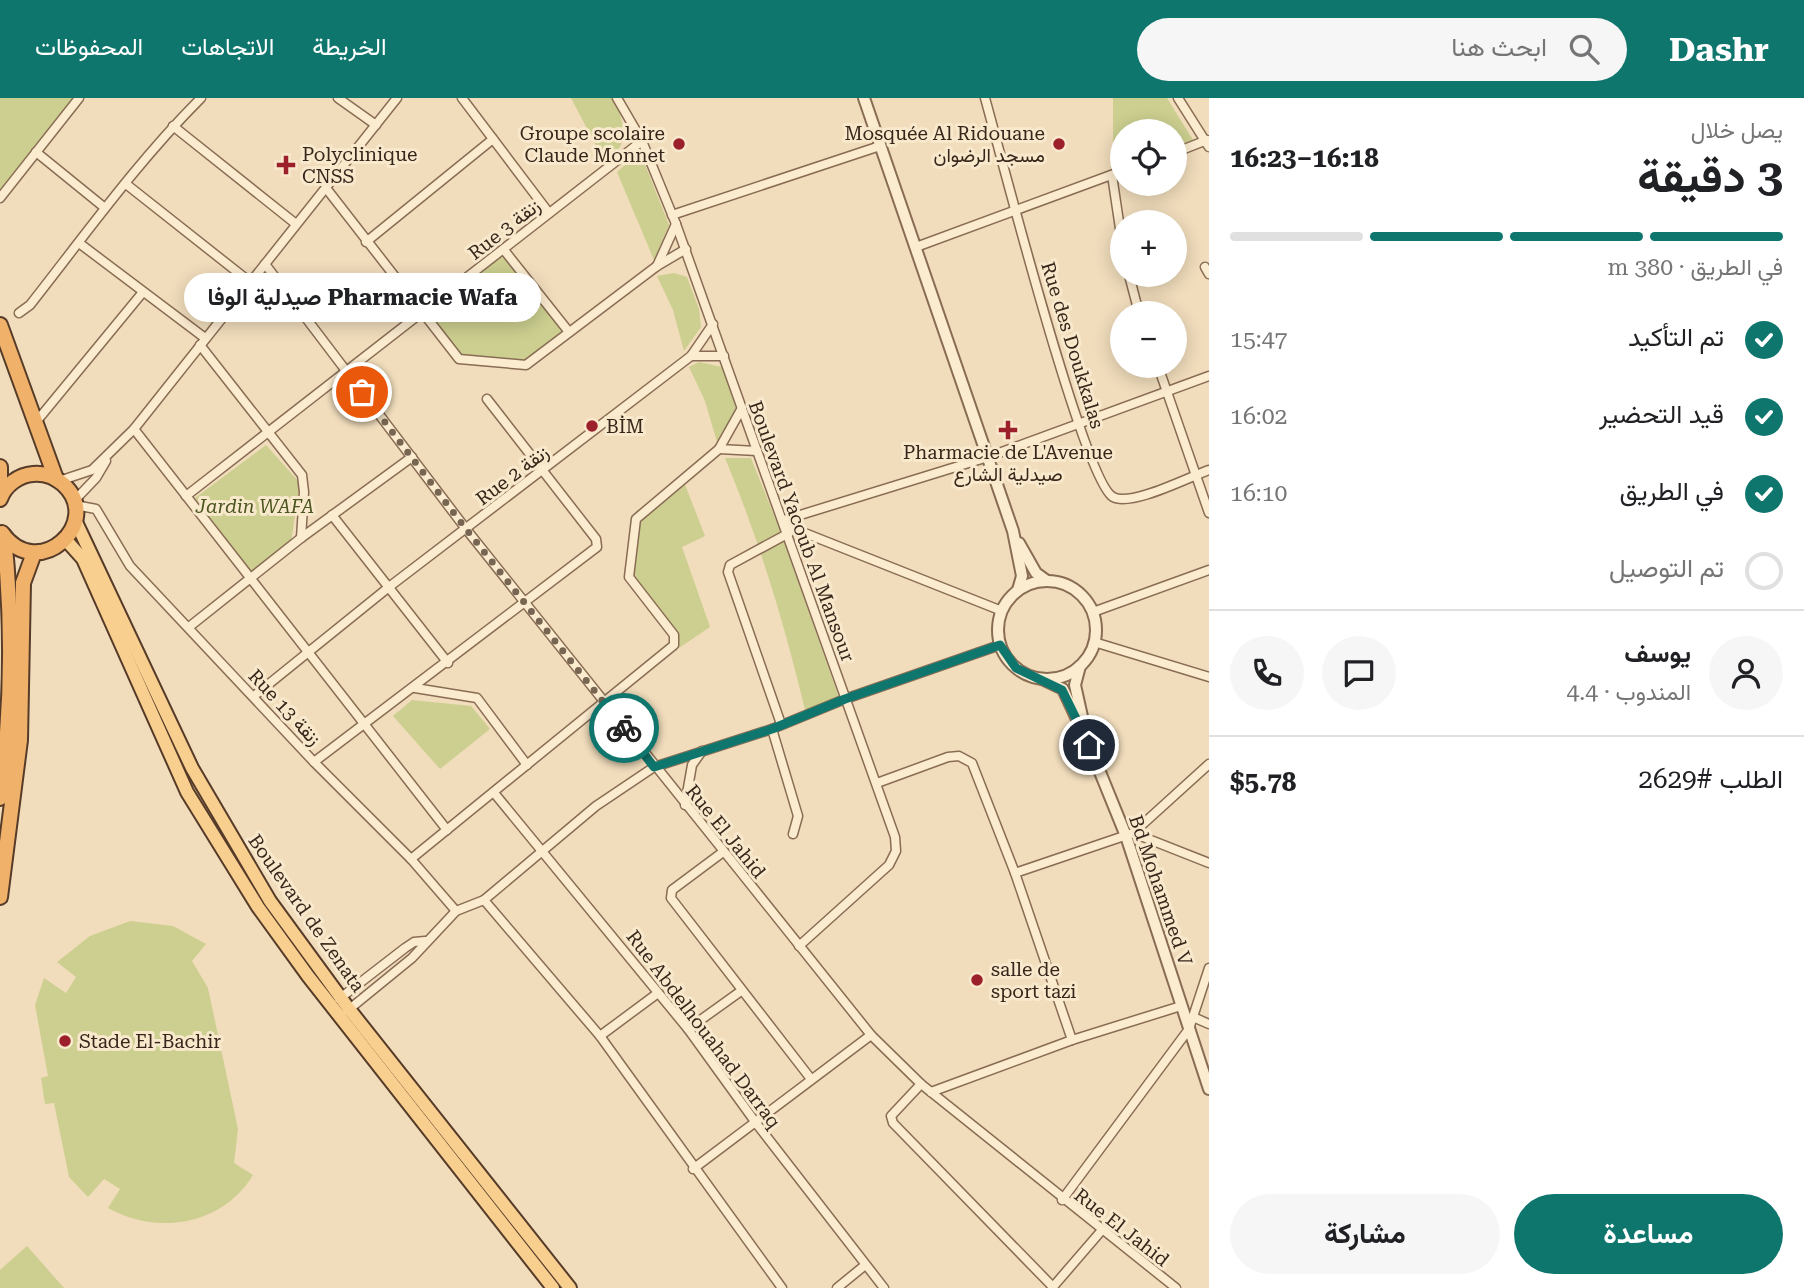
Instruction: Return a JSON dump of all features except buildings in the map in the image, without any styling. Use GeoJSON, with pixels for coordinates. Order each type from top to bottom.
{"type":"FeatureCollection","features":[{"type":"Feature","properties":{"kind":"highway"},"geometry":{"type":"LineString","coordinates":[[0,325],[57,480],[75,503],[75,520],[66,540],[57,547],[34,553],[13,545],[2,533]]}},
{"type":"Feature","properties":{"kind":"highway"},"geometry":{"type":"LineString","coordinates":[[0,467],[0,478]]}},
{"type":"Feature","properties":{"kind":"highway"},"geometry":{"type":"LineString","coordinates":[[0,499],[10,484],[20,477],[32,474],[57,480]]}},
{"type":"Feature","properties":{"kind":"highway"},"geometry":{"type":"LineString","coordinates":[[0,798],[7,723],[9,643],[2,533]]}},
{"type":"Feature","properties":{"kind":"highway"},"geometry":{"type":"LineString","coordinates":[[0,897],[20,740],[23,583],[34,553]]}},
{"type":"Feature","properties":{"kind":"main road","name":"Boulevard de Zenata"},"geometry":{"type":"LineString","coordinates":[[75,520],[198,780],[270,901],[318,967],[336,1001],[553,1288]]}},
{"type":"Feature","properties":{"kind":"main road","name":"Boulevard de Zenata"},"geometry":{"type":"LineString","coordinates":[[66,540],[83,559],[187,792],[258,907],[308,976],[336,1001]]}},
{"type":"Feature","properties":{"kind":"main road"},"geometry":{"type":"LineString","coordinates":[[308,976],[318,967]]}},
{"type":"Feature","properties":{"kind":"main road","name":"Boulevard de Zenata"},"geometry":{"type":"LineString","coordinates":[[345,1013],[570,1288]]}},
{"type":"Feature","properties":{"kind":"street"},"geometry":{"type":"LineString","coordinates":[[0,198],[79,98]]}},
{"type":"Feature","properties":{"kind":"street"},"geometry":{"type":"LineString","coordinates":[[19,313],[30,305],[173,126],[201,98]]}},
{"type":"Feature","properties":{"kind":"street"},"geometry":{"type":"LineString","coordinates":[[338,98],[376,125]]}},
{"type":"Feature","properties":{"kind":"street"},"geometry":{"type":"LineString","coordinates":[[57,480],[86,473],[109,455],[134,429],[397,98]]}},
{"type":"Feature","properties":{"kind":"street"},"geometry":{"type":"LineString","coordinates":[[462,98],[549,213]]}},
{"type":"Feature","properties":{"kind":"street","name":"Boulevard Yacoub Al Mansour"},"geometry":{"type":"LineString","coordinates":[[617,98],[642,141],[686,250],[757,451],[787,527],[895,837],[895,856],[855,899],[799,946]]}},
{"type":"Feature","properties":{"kind":"street"},"geometry":{"type":"LineString","coordinates":[[864,98],[1013,531],[1022,576],[1018,590],[1002,611],[998,628],[1000,645],[1016,668],[1042,679],[1056,678],[1080,666],[1094,642],[1093,612],[1087,602],[1070,587],[1047,581],[1036,573],[1013,531]]}},
{"type":"Feature","properties":{"kind":"street","name":"Rue des Doukkalas"},"geometry":{"type":"LineString","coordinates":[[985,98],[1079,425],[1103,489],[1115,498],[1130,500],[1209,470]]}},
{"type":"Feature","properties":{"kind":"street"},"geometry":{"type":"LineString","coordinates":[[1178,98],[1208,143],[1187,149]]}},
{"type":"Feature","properties":{"kind":"street"},"geometry":{"type":"LineString","coordinates":[[173,126],[296,224]]}},
{"type":"Feature","properties":{"kind":"street"},"geometry":{"type":"LineString","coordinates":[[366,242],[493,139]]}},
{"type":"Feature","properties":{"kind":"street","name":"Rue 3 زنقة"},"geometry":{"type":"LineString","coordinates":[[186,496],[642,141]]}},
{"type":"Feature","properties":{"kind":"street"},"geometry":{"type":"LineString","coordinates":[[657,266],[674,219],[880,146]]}},
{"type":"Feature","properties":{"kind":"street"},"geometry":{"type":"LineString","coordinates":[[36,152],[105,208]]}},
{"type":"Feature","properties":{"kind":"street"},"geometry":{"type":"LineString","coordinates":[[915,247],[1110,176]]}},
{"type":"Feature","properties":{"kind":"street"},"geometry":{"type":"LineString","coordinates":[[126,184],[250,282]]}},
{"type":"Feature","properties":{"kind":"street"},"geometry":{"type":"LineString","coordinates":[[326,188],[458,359],[526,365],[657,266],[686,250]]}},
{"type":"Feature","properties":{"kind":"street"},"geometry":{"type":"LineString","coordinates":[[79,243],[203,341],[304,481],[301,538]]}},
{"type":"Feature","properties":{"kind":"street"},"geometry":{"type":"LineString","coordinates":[[504,250],[569,332]]}},
{"type":"Feature","properties":{"kind":"street","name":"Rue El Jahid"},"geometry":{"type":"LineString","coordinates":[[265,264],[466,529],[871,1035],[921,1084],[1062,1200],[1176,1288]]}},
{"type":"Feature","properties":{"kind":"street"},"geometry":{"type":"LineString","coordinates":[[36,422],[143,292]]}},
{"type":"Feature","properties":{"kind":"street","name":"Rue 2 زنقة"},"geometry":{"type":"LineString","coordinates":[[254,696],[389,587],[691,356],[713,324]]}},
{"type":"Feature","properties":{"kind":"street"},"geometry":{"type":"LineString","coordinates":[[691,356],[724,356]]}},
{"type":"Feature","properties":{"kind":"street"},"geometry":{"type":"LineString","coordinates":[[781,724],[728,572],[730,565],[787,527],[1079,425],[1209,376]]}},
{"type":"Feature","properties":{"kind":"street"},"geometry":{"type":"LineString","coordinates":[[1162,378],[1209,513]]}},
{"type":"Feature","properties":{"kind":"street"},"geometry":{"type":"LineString","coordinates":[[314,762],[448,663],[598,544],[487,399]]}},
{"type":"Feature","properties":{"kind":"street"},"geometry":{"type":"LineString","coordinates":[[411,859],[495,794],[676,641],[629,577],[636,519],[719,449],[742,408]]}},
{"type":"Feature","properties":{"kind":"street"},"geometry":{"type":"LineString","coordinates":[[134,429],[248,580],[447,830]]}},
{"type":"Feature","properties":{"kind":"street"},"geometry":{"type":"LineString","coordinates":[[719,449],[757,451]]}},
{"type":"Feature","properties":{"kind":"street"},"geometry":{"type":"LineString","coordinates":[[75,503],[96,478],[109,455]]}},
{"type":"Feature","properties":{"kind":"street"},"geometry":{"type":"LineString","coordinates":[[189,628],[301,538],[412,457]]}},
{"type":"Feature","properties":{"kind":"street","name":"Rue 13 زنقة"},"geometry":{"type":"LineString","coordinates":[[75,503],[89,506],[101,515],[130,566],[314,762],[411,859],[456,911]]}},
{"type":"Feature","properties":{"kind":"street"},"geometry":{"type":"LineString","coordinates":[[332,515],[448,663]]}},
{"type":"Feature","properties":{"kind":"street"},"geometry":{"type":"LineString","coordinates":[[787,527],[1002,611]]}},
{"type":"Feature","properties":{"kind":"street"},"geometry":{"type":"LineString","coordinates":[[1093,612],[1209,570]]}},
{"type":"Feature","properties":{"kind":"street"},"geometry":{"type":"LineString","coordinates":[[1018,590],[1047,581]]}},
{"type":"Feature","properties":{"kind":"street"},"geometry":{"type":"LineString","coordinates":[[1094,642],[1209,677]]}},
{"type":"Feature","properties":{"kind":"street"},"geometry":{"type":"LineString","coordinates":[[345,1013],[412,958],[425,941],[456,911],[484,900],[596,806],[654,767],[772,729],[845,699],[1000,645]]}},
{"type":"Feature","properties":{"kind":"street","name":"Bd Mohammed V"},"geometry":{"type":"LineString","coordinates":[[1080,666],[1075,685],[1089,745]]}},
{"type":"Feature","properties":{"kind":"street","name":"Bd Mohammed V"},"geometry":{"type":"LineString","coordinates":[[1042,679],[1062,690],[1129,835],[1209,1088]]}},
{"type":"Feature","properties":{"kind":"street"},"geometry":{"type":"LineString","coordinates":[[415,688],[477,698],[527,765]]}},
{"type":"Feature","properties":{"kind":"street"},"geometry":{"type":"LineString","coordinates":[[772,729],[798,816],[793,834]]}},
{"type":"Feature","properties":{"kind":"street"},"geometry":{"type":"LineString","coordinates":[[685,805],[692,765],[702,751]]}},
{"type":"Feature","properties":{"kind":"street"},"geometry":{"type":"LineString","coordinates":[[877,783],[948,757],[965,758],[976,768],[1072,1040]]}},
{"type":"Feature","properties":{"kind":"street"},"geometry":{"type":"LineString","coordinates":[[1015,873],[1129,835],[1209,764]]}},
{"type":"Feature","properties":{"kind":"street","name":"Rue Abdelhouahad Darraq"},"geometry":{"type":"LineString","coordinates":[[495,794],[688,1029],[755,1123],[864,1266],[884,1288]]}},
{"type":"Feature","properties":{"kind":"street"},"geometry":{"type":"LineString","coordinates":[[1129,835],[1209,863]]}},
{"type":"Feature","properties":{"kind":"street"},"geometry":{"type":"LineString","coordinates":[[723,852],[672,890],[671,895],[741,991],[811,1079]]}},
{"type":"Feature","properties":{"kind":"street"},"geometry":{"type":"LineString","coordinates":[[484,900],[600,1036],[693,1169],[782,1288]]}},
{"type":"Feature","properties":{"kind":"street"},"geometry":{"type":"LineString","coordinates":[[336,1001],[405,948],[414,942],[425,941]]}},
{"type":"Feature","properties":{"kind":"street"},"geometry":{"type":"LineString","coordinates":[[1062,1200],[1189,1029],[1209,968]]}},
{"type":"Feature","properties":{"kind":"street"},"geometry":{"type":"LineString","coordinates":[[688,1029],[741,991]]}},
{"type":"Feature","properties":{"kind":"street"},"geometry":{"type":"LineString","coordinates":[[600,1036],[658,993]]}},
{"type":"Feature","properties":{"kind":"street"},"geometry":{"type":"LineString","coordinates":[[932,1092],[1072,1040],[1181,1006]]}},
{"type":"Feature","properties":{"kind":"street"},"geometry":{"type":"LineString","coordinates":[[1193,1017],[1209,1024]]}},
{"type":"Feature","properties":{"kind":"street"},"geometry":{"type":"LineString","coordinates":[[693,1169],[871,1035]]}},
{"type":"Feature","properties":{"kind":"street"},"geometry":{"type":"LineString","coordinates":[[921,1084],[895,1110],[891,1116],[893,1123],[1053,1288],[1102,1230]]}},
{"type":"Feature","properties":{"kind":"street"},"geometry":{"type":"LineString","coordinates":[[837,1288],[864,1266]]}},
{"type":"Feature","properties":{"kind":"green space"},"geometry":{"type":"Polygon","coordinates":[[[0,98],[77,98],[0,194],[0,98]]]}},
{"type":"Feature","properties":{"kind":"green space"},"geometry":{"type":"Polygon","coordinates":[[[571,98],[614,98],[623,125],[622,141],[614,156],[605,163],[571,98]]]}},
{"type":"Feature","properties":{"kind":"green space"},"geometry":{"type":"Polygon","coordinates":[[[1113,98],[1167,98],[1180,119],[1113,119],[1113,98]]]}},
{"type":"Feature","properties":{"kind":"green space"},"geometry":{"type":"Polygon","coordinates":[[[1187,130],[1193,140],[1187,142],[1187,130]]]}},
{"type":"Feature","properties":{"kind":"green space"},"geometry":{"type":"Polygon","coordinates":[[[640,152],[669,225],[654,260],[617,172],[640,152]]]}},
{"type":"Feature","properties":{"kind":"green space"},"geometry":{"type":"Polygon","coordinates":[[[504,250],[569,332],[517,367],[457,364],[422,311],[504,250]]]}},
{"type":"Feature","properties":{"kind":"green space"},"geometry":{"type":"Polygon","coordinates":[[[674,273],[687,277],[699,309],[701,327],[684,351],[673,310],[657,276],[674,273]]]}},
{"type":"Feature","properties":{"kind":"green space"},"geometry":{"type":"Polygon","coordinates":[[[699,362],[722,367],[736,408],[717,442],[705,401],[689,367],[699,362]]]}},
{"type":"Feature","properties":{"kind":"green space","name":"Jardin WAFA"},"geometry":{"type":"Polygon","coordinates":[[[266,445],[300,483],[291,542],[252,573],[195,498],[266,445]]]}},
{"type":"Feature","properties":{"kind":"green space"},"geometry":{"type":"Polygon","coordinates":[[[725,458],[751,458],[781,533],[839,698],[806,714],[771,584],[725,458]]]}},
{"type":"Feature","properties":{"kind":"green space"},"geometry":{"type":"Polygon","coordinates":[[[684,482],[705,536],[682,547],[710,627],[679,648],[631,583],[636,511],[684,482]]]}},
{"type":"Feature","properties":{"kind":"green space"},"geometry":{"type":"Polygon","coordinates":[[[412,700],[471,706],[490,729],[440,769],[393,716],[412,700]]]}},
{"type":"Feature","properties":{"kind":"green space","name":"Stade El-Bachir"},"geometry":{"type":"Polygon","coordinates":[[[130,921],[173,926],[206,944],[192,961],[208,988],[238,1129],[234,1163],[253,1175],[225,1205],[188,1221],[148,1222],[127,1217],[108,1208],[120,1189],[104,1179],[88,1197],[69,1177],[54,1103],[45,1104],[41,1078],[48,1076],[35,1005],[44,978],[66,993],[76,977],[57,962],[90,936],[130,921]]]}},
{"type":"Feature","properties":{"kind":"green space"},"geometry":{"type":"Polygon","coordinates":[[[27,1246],[64,1288],[0,1288],[0,1270],[27,1246]]]}},
{"type":"Feature","properties":{"kind":"way so far"},"geometry":{"type":"LineString","coordinates":[[362,392],[466,529],[624,728]]}},
{"type":"Feature","properties":{"kind":"place","name":"Groupe scolaire Claude Monnet"},"geometry":{"type":"Point","coordinates":[679,144]}},
{"type":"Feature","properties":{"kind":"place","name":"Mosquée Al Ridouane مسجد الرضوان"},"geometry":{"type":"Point","coordinates":[1059,144]}},
{"type":"Feature","properties":{"kind":"place","name":"Polyclinique CNSS"},"geometry":{"type":"Point","coordinates":[286,165]}},
{"type":"Feature","properties":{"kind":"place","name":"Pharmacie Wafa صيدلية الوفا"},"geometry":{"type":"Point","coordinates":[362,392]}},
{"type":"Feature","properties":{"kind":"place","name":"BİM"},"geometry":{"type":"Point","coordinates":[592,426]}},
{"type":"Feature","properties":{"kind":"place","name":"Pharmacie de L'Avenue صيدلية الشارع"},"geometry":{"type":"Point","coordinates":[1008,430]}},
{"type":"Feature","properties":{"kind":"place","name":"salle de sport tazi"},"geometry":{"type":"Point","coordinates":[977,980]}},
{"type":"Feature","properties":{"kind":"place","name":"Stade El-Bachir"},"geometry":{"type":"Point","coordinates":[65,1041]}},
{"type":"Feature","properties":{"kind":"route"},"geometry":{"type":"LineString","coordinates":[[624,728],[654,767],[772,729],[845,699],[1000,645],[1016,668],[1028,675],[1052,682],[1062,690],[1089,745]]}}]}
